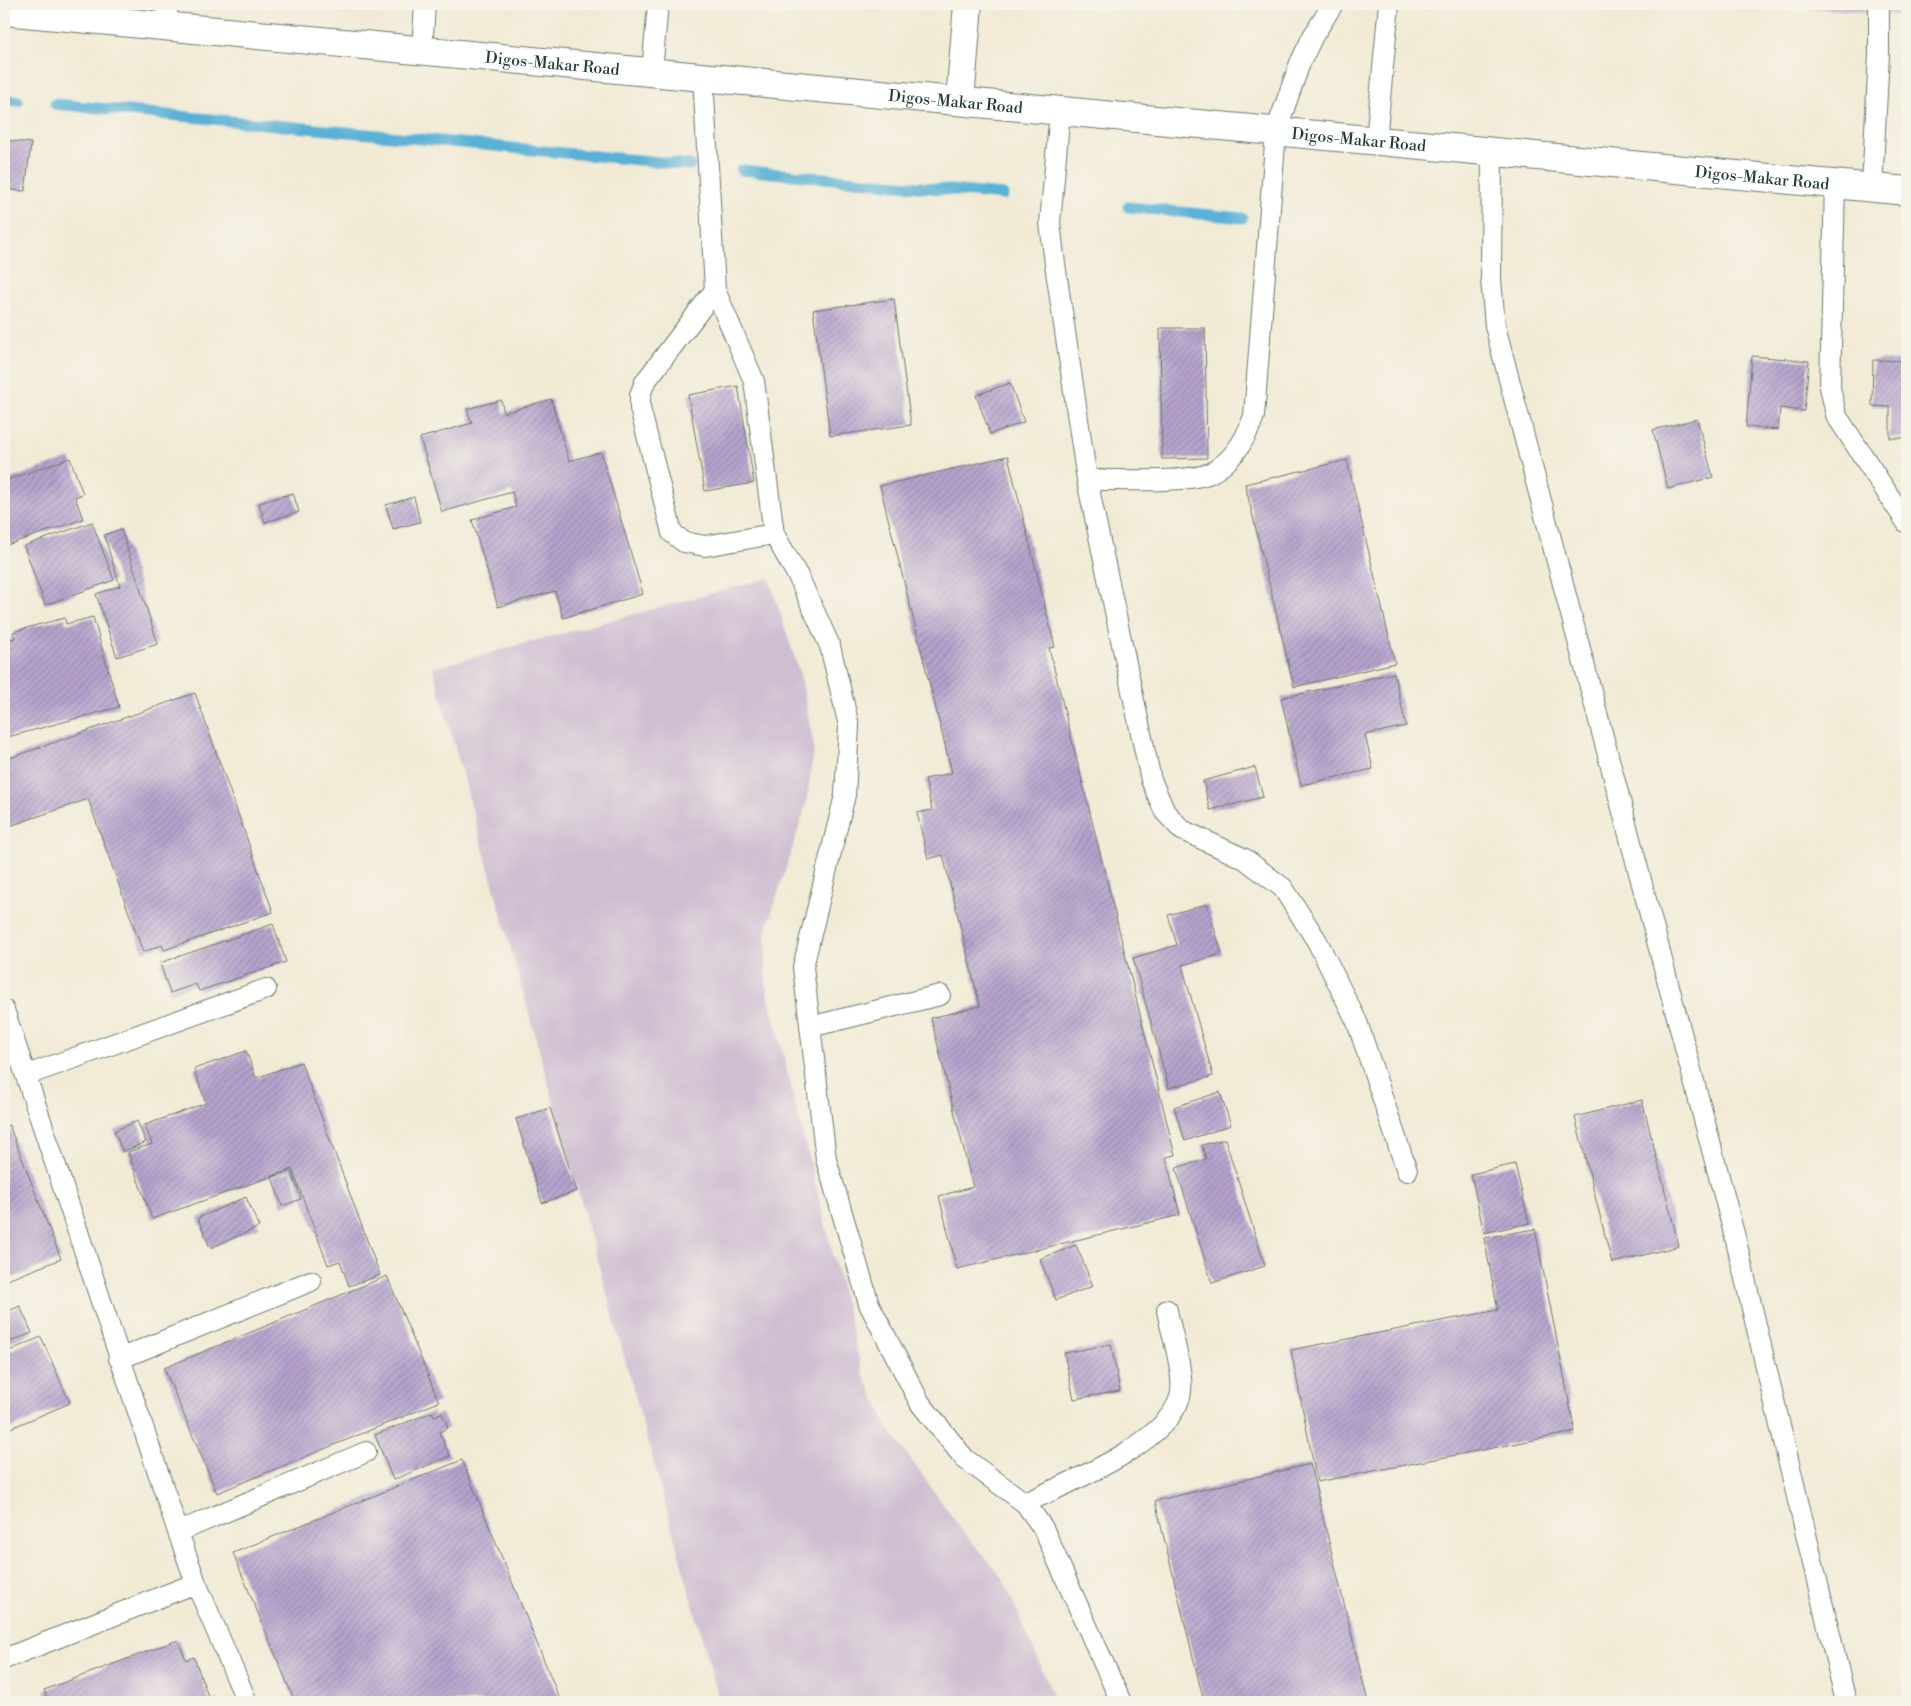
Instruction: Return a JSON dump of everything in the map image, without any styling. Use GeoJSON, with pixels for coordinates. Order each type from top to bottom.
{"type":"FeatureCollection","features":[{"type":"Feature","properties":{"kind":"main road"},"geometry":{"type":"LineString","coordinates":[[960,101],[968,4]]}},
{"type":"Feature","properties":{"kind":"main road","name":"Digos-Makar Road"},"geometry":{"type":"LineString","coordinates":[[4,11],[167,15],[422,50],[1907,191]]}},
{"type":"Feature","properties":{"kind":"lane"},"geometry":{"type":"LineString","coordinates":[[422,50],[424,4]]}},
{"type":"Feature","properties":{"kind":"lane"},"geometry":{"type":"LineString","coordinates":[[652,71],[658,4]]}},
{"type":"Feature","properties":{"kind":"lane"},"geometry":{"type":"LineString","coordinates":[[1087,480],[1188,478],[1210,473],[1228,460],[1247,435],[1254,416],[1276,131],[1300,63],[1313,36],[1333,4]]}},
{"type":"Feature","properties":{"kind":"lane"},"geometry":{"type":"LineString","coordinates":[[1376,140],[1389,4]]}},
{"type":"Feature","properties":{"kind":"lane"},"geometry":{"type":"LineString","coordinates":[[1872,188],[1879,54],[1879,4]]}},
{"type":"Feature","properties":{"kind":"lane"},"geometry":{"type":"LineString","coordinates":[[703,77],[715,290],[754,381],[774,534],[799,578],[830,646],[849,726],[845,795],[803,968],[826,1159],[869,1304],[920,1403],[965,1459],[1025,1503],[1044,1528],[1121,1702]]}},
{"type":"Feature","properties":{"kind":"lane"},"geometry":{"type":"LineString","coordinates":[[1060,110],[1050,223],[1087,480],[1151,780],[1165,812],[1182,830],[1245,859],[1283,888],[1317,941],[1357,1022],[1407,1171]]}},
{"type":"Feature","properties":{"kind":"lane"},"geometry":{"type":"LineString","coordinates":[[1492,151],[1491,279],[1495,326],[1736,1242],[1846,1702]]}},
{"type":"Feature","properties":{"kind":"lane"},"geometry":{"type":"LineString","coordinates":[[1835,184],[1830,387],[1836,415],[1907,523]]}},
{"type":"Feature","properties":{"kind":"lane"},"geometry":{"type":"LineString","coordinates":[[715,290],[645,382],[640,395],[640,408],[672,533],[684,542],[705,546],[774,534]]}},
{"type":"Feature","properties":{"kind":"lane"},"geometry":{"type":"LineString","coordinates":[[27,1075],[266,989]]}},
{"type":"Feature","properties":{"kind":"lane"},"geometry":{"type":"LineString","coordinates":[[810,1027],[940,995]]}},
{"type":"Feature","properties":{"kind":"lane"},"geometry":{"type":"LineString","coordinates":[[4,1010],[178,1532],[196,1583],[247,1702]]}},
{"type":"Feature","properties":{"kind":"lane"},"geometry":{"type":"LineString","coordinates":[[119,1359],[312,1281]]}},
{"type":"Feature","properties":{"kind":"lane"},"geometry":{"type":"LineString","coordinates":[[1025,1503],[1107,1464],[1141,1443],[1169,1418],[1180,1396],[1180,1373],[1167,1310]]}},
{"type":"Feature","properties":{"kind":"lane"},"geometry":{"type":"LineString","coordinates":[[178,1532],[366,1452]]}},
{"type":"Feature","properties":{"kind":"lane"},"geometry":{"type":"LineString","coordinates":[[4,1659],[196,1583]]}},
{"type":"Feature","properties":{"kind":"shaded area"},"geometry":{"type":"Polygon","coordinates":[[[1769,4],[1907,4],[1907,16],[1769,4]]]}},
{"type":"Feature","properties":{"kind":"shaded area"},"geometry":{"type":"Polygon","coordinates":[[[769,578],[802,681],[814,748],[806,805],[766,931],[766,986],[862,1371],[890,1431],[961,1529],[1003,1578],[1056,1702],[720,1702],[433,668],[769,578]]]}},
{"type":"Feature","properties":{"kind":"building"},"geometry":{"type":"Polygon","coordinates":[[[4,140],[31,143],[25,191],[4,189],[4,140]]]}},
{"type":"Feature","properties":{"kind":"building"},"geometry":{"type":"Polygon","coordinates":[[[894,299],[911,425],[830,436],[813,310],[894,299]]]}},
{"type":"Feature","properties":{"kind":"building"},"geometry":{"type":"Polygon","coordinates":[[[1160,328],[1205,328],[1207,458],[1162,459],[1160,328]]]}},
{"type":"Feature","properties":{"kind":"building"},"geometry":{"type":"Polygon","coordinates":[[[1752,356],[1809,361],[1804,411],[1780,408],[1778,430],[1746,427],[1752,356]]]}},
{"type":"Feature","properties":{"kind":"building"},"geometry":{"type":"Polygon","coordinates":[[[1873,360],[1907,361],[1907,438],[1890,438],[1890,407],[1872,406],[1873,360]]]}},
{"type":"Feature","properties":{"kind":"building"},"geometry":{"type":"Polygon","coordinates":[[[1010,383],[1024,422],[990,434],[976,395],[1010,383]]]}},
{"type":"Feature","properties":{"kind":"building"},"geometry":{"type":"Polygon","coordinates":[[[738,386],[754,483],[705,491],[688,395],[738,386]]]}},
{"type":"Feature","properties":{"kind":"building"},"geometry":{"type":"Polygon","coordinates":[[[551,399],[569,461],[601,452],[643,594],[563,618],[555,591],[498,607],[472,520],[516,507],[512,492],[442,512],[420,438],[472,423],[467,409],[501,400],[504,413],[551,399]]]}},
{"type":"Feature","properties":{"kind":"building"},"geometry":{"type":"Polygon","coordinates":[[[1697,419],[1713,477],[1668,489],[1653,430],[1697,419]]]}},
{"type":"Feature","properties":{"kind":"building"},"geometry":{"type":"Polygon","coordinates":[[[1008,456],[1055,647],[1049,648],[1175,1155],[1166,1157],[1180,1215],[957,1269],[939,1196],[973,1187],[931,1018],[980,1006],[943,855],[928,859],[917,813],[932,810],[925,779],[952,773],[880,486],[1008,456]]]}},
{"type":"Feature","properties":{"kind":"building"},"geometry":{"type":"Polygon","coordinates":[[[70,458],[83,494],[75,497],[83,519],[4,546],[4,481],[70,458]]]}},
{"type":"Feature","properties":{"kind":"building"},"geometry":{"type":"Polygon","coordinates":[[[1347,460],[1395,663],[1294,687],[1245,484],[1347,460]]]}},
{"type":"Feature","properties":{"kind":"building"},"geometry":{"type":"Polygon","coordinates":[[[293,493],[299,512],[265,522],[259,503],[293,493]]]}},
{"type":"Feature","properties":{"kind":"building"},"geometry":{"type":"Polygon","coordinates":[[[414,497],[420,522],[393,529],[386,505],[414,497]]]}},
{"type":"Feature","properties":{"kind":"building"},"geometry":{"type":"Polygon","coordinates":[[[92,522],[114,580],[45,605],[24,546],[92,522]]]}},
{"type":"Feature","properties":{"kind":"building"},"geometry":{"type":"Polygon","coordinates":[[[121,529],[158,644],[117,657],[96,594],[120,586],[104,535],[121,529]]]}},
{"type":"Feature","properties":{"kind":"building"},"geometry":{"type":"Polygon","coordinates":[[[93,617],[119,707],[4,738],[4,641],[15,638],[13,632],[37,625],[65,618],[66,624],[93,617]]]}},
{"type":"Feature","properties":{"kind":"building"},"geometry":{"type":"Polygon","coordinates":[[[1394,673],[1406,726],[1365,735],[1373,769],[1301,785],[1281,698],[1394,673]]]}},
{"type":"Feature","properties":{"kind":"building"},"geometry":{"type":"Polygon","coordinates":[[[195,693],[273,912],[164,950],[162,945],[143,952],[88,799],[4,828],[4,760],[195,693]]]}},
{"type":"Feature","properties":{"kind":"building"},"geometry":{"type":"Polygon","coordinates":[[[1255,767],[1263,797],[1210,810],[1203,781],[1255,767]]]}},
{"type":"Feature","properties":{"kind":"building"},"geometry":{"type":"Polygon","coordinates":[[[1207,904],[1222,954],[1182,965],[1213,1076],[1169,1088],[1133,958],[1177,945],[1168,915],[1207,904]]]}},
{"type":"Feature","properties":{"kind":"building"},"geometry":{"type":"Polygon","coordinates":[[[273,924],[286,962],[199,991],[196,984],[170,993],[160,963],[273,924]]]}},
{"type":"Feature","properties":{"kind":"building"},"geometry":{"type":"Polygon","coordinates":[[[246,1051],[256,1078],[301,1062],[380,1275],[349,1286],[340,1261],[328,1265],[292,1169],[152,1219],[128,1152],[152,1144],[145,1125],[206,1103],[194,1069],[246,1051]]]}},
{"type":"Feature","properties":{"kind":"building"},"geometry":{"type":"Polygon","coordinates":[[[1220,1092],[1231,1125],[1185,1141],[1174,1107],[1220,1092]]]}},
{"type":"Feature","properties":{"kind":"building"},"geometry":{"type":"Polygon","coordinates":[[[1642,1100],[1679,1246],[1612,1263],[1575,1117],[1642,1100]]]}},
{"type":"Feature","properties":{"kind":"building"},"geometry":{"type":"Polygon","coordinates":[[[550,1108],[577,1191],[542,1203],[516,1119],[550,1108]]]}},
{"type":"Feature","properties":{"kind":"building"},"geometry":{"type":"Polygon","coordinates":[[[137,1121],[146,1142],[123,1152],[114,1131],[137,1121]]]}},
{"type":"Feature","properties":{"kind":"building"},"geometry":{"type":"Polygon","coordinates":[[[9,1125],[61,1259],[5,1281],[4,1127],[9,1125]]]}},
{"type":"Feature","properties":{"kind":"building"},"geometry":{"type":"Polygon","coordinates":[[[1225,1139],[1265,1266],[1212,1283],[1176,1168],[1206,1159],[1202,1145],[1225,1139]]]}},
{"type":"Feature","properties":{"kind":"building"},"geometry":{"type":"Polygon","coordinates":[[[1515,1164],[1529,1223],[1484,1233],[1471,1174],[1515,1164]]]}},
{"type":"Feature","properties":{"kind":"building"},"geometry":{"type":"Polygon","coordinates":[[[291,1171],[301,1199],[282,1206],[272,1177],[291,1171]]]}},
{"type":"Feature","properties":{"kind":"building"},"geometry":{"type":"Polygon","coordinates":[[[246,1197],[259,1227],[210,1248],[198,1218],[246,1197]]]}},
{"type":"Feature","properties":{"kind":"building"},"geometry":{"type":"Polygon","coordinates":[[[1535,1229],[1575,1432],[1317,1482],[1291,1350],[1498,1310],[1484,1238],[1535,1229]]]}},
{"type":"Feature","properties":{"kind":"building"},"geometry":{"type":"Polygon","coordinates":[[[1076,1245],[1093,1286],[1056,1300],[1040,1259],[1076,1245]]]}},
{"type":"Feature","properties":{"kind":"building"},"geometry":{"type":"Polygon","coordinates":[[[387,1276],[439,1402],[217,1493],[164,1368],[387,1276]]]}},
{"type":"Feature","properties":{"kind":"building"},"geometry":{"type":"Polygon","coordinates":[[[20,1306],[32,1333],[4,1344],[4,1313],[20,1306]]]}},
{"type":"Feature","properties":{"kind":"building"},"geometry":{"type":"Polygon","coordinates":[[[41,1337],[70,1403],[4,1431],[4,1353],[41,1337]]]}},
{"type":"Feature","properties":{"kind":"building"},"geometry":{"type":"Polygon","coordinates":[[[1111,1344],[1120,1391],[1074,1399],[1064,1353],[1111,1344]]]}},
{"type":"Feature","properties":{"kind":"building"},"geometry":{"type":"Polygon","coordinates":[[[432,1412],[434,1416],[442,1413],[448,1428],[439,1432],[450,1456],[393,1480],[375,1435],[432,1412]]]}},
{"type":"Feature","properties":{"kind":"building"},"geometry":{"type":"Polygon","coordinates":[[[462,1460],[561,1702],[295,1702],[233,1553],[462,1460]]]}},
{"type":"Feature","properties":{"kind":"building"},"geometry":{"type":"Polygon","coordinates":[[[1310,1464],[1368,1702],[1204,1702],[1155,1501],[1310,1464]]]}},
{"type":"Feature","properties":{"kind":"building"},"geometry":{"type":"Polygon","coordinates":[[[178,1640],[186,1660],[194,1657],[210,1702],[49,1702],[44,1690],[178,1640]]]}},
{"type":"Feature","properties":{"kind":"waterway"},"geometry":{"type":"LineString","coordinates":[[4,99],[18,101]]}},
{"type":"Feature","properties":{"kind":"waterway"},"geometry":{"type":"LineString","coordinates":[[55,104],[690,165]]}},
{"type":"Feature","properties":{"kind":"waterway"},"geometry":{"type":"LineString","coordinates":[[741,170],[1003,195]]}},
{"type":"Feature","properties":{"kind":"waterway"},"geometry":{"type":"LineString","coordinates":[[1128,207],[1242,218]]}}]}
